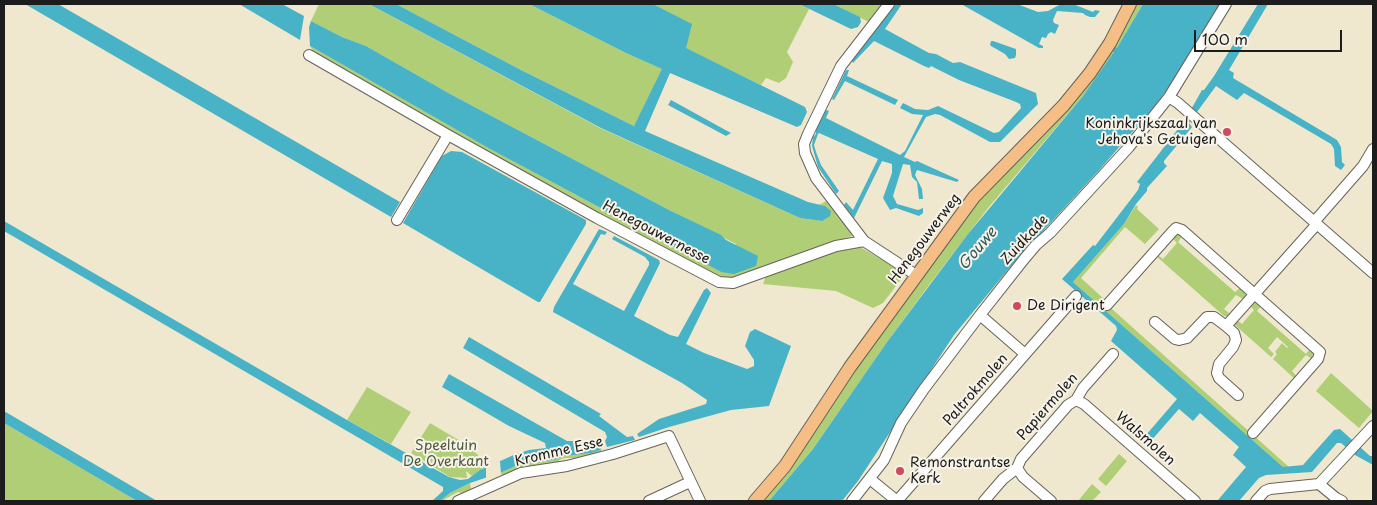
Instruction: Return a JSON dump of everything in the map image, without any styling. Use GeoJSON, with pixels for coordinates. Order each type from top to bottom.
{"type":"FeatureCollection","features":[{"type":"Feature","properties":{"kind":"main road","name":"Henegouwerweg"},"geometry":{"type":"LineString","coordinates":[[755,501],[785,466],[850,367],[974,197],[1063,106],[1081,84],[1110,43],[1130,4]]}},
{"type":"Feature","properties":{"kind":"street"},"geometry":{"type":"LineString","coordinates":[[889,4],[841,66],[804,144],[805,153],[816,178],[864,241],[916,275]]}},
{"type":"Feature","properties":{"kind":"street","name":"Zuidkade"},"geometry":{"type":"LineString","coordinates":[[852,501],[884,460],[901,423],[980,315],[1036,245],[1050,233],[1122,154],[1169,96],[1226,4]]}},
{"type":"Feature","properties":{"kind":"street","name":"Henegouwernesse"},"geometry":{"type":"LineString","coordinates":[[309,55],[597,218],[719,282],[734,283],[836,246],[864,241]]}},
{"type":"Feature","properties":{"kind":"street"},"geometry":{"type":"LineString","coordinates":[[1169,96],[1373,273]]}},
{"type":"Feature","properties":{"kind":"street"},"geometry":{"type":"LineString","coordinates":[[397,220],[448,134]]}},
{"type":"Feature","properties":{"kind":"street"},"geometry":{"type":"LineString","coordinates":[[1226,326],[1363,166],[1373,149]]}},
{"type":"Feature","properties":{"kind":"street"},"geometry":{"type":"LineString","coordinates":[[1107,305],[1176,228],[1182,230],[1254,293],[1320,352],[1318,359],[1253,433]]}},
{"type":"Feature","properties":{"kind":"street","name":"Paltrokmolen"},"geometry":{"type":"LineString","coordinates":[[870,478],[897,501],[1076,296]]}},
{"type":"Feature","properties":{"kind":"street"},"geometry":{"type":"LineString","coordinates":[[980,315],[1025,354]]}},
{"type":"Feature","properties":{"kind":"street"},"geometry":{"type":"LineString","coordinates":[[1155,322],[1175,339],[1179,340],[1187,338],[1207,317],[1214,316],[1234,333],[1236,340],[1233,347],[1219,364],[1217,373],[1219,378],[1238,395]]}},
{"type":"Feature","properties":{"kind":"street","name":"Papiermolen"},"geometry":{"type":"LineString","coordinates":[[984,501],[1003,479],[1017,468],[1021,459],[1068,405],[1076,400],[1083,388],[1113,354]]}},
{"type":"Feature","properties":{"kind":"street","name":"Walsmolen"},"geometry":{"type":"LineString","coordinates":[[1076,400],[1195,501]]}},
{"type":"Feature","properties":{"kind":"street"},"geometry":{"type":"LineString","coordinates":[[1256,501],[1265,491],[1270,489],[1319,484],[1373,426]]}},
{"type":"Feature","properties":{"kind":"street","name":"Kromme Esse"},"geometry":{"type":"LineString","coordinates":[[458,501],[521,473],[567,466],[669,436],[690,482]]}},
{"type":"Feature","properties":{"kind":"street"},"geometry":{"type":"LineString","coordinates":[[1017,468],[1023,477],[1051,501]]}},
{"type":"Feature","properties":{"kind":"street"},"geometry":{"type":"LineString","coordinates":[[649,501],[690,482],[700,501]]}},
{"type":"Feature","properties":{"kind":"street"},"geometry":{"type":"LineString","coordinates":[[1319,484],[1342,501]]}},
{"type":"Feature","properties":{"kind":"green space"},"geometry":{"type":"Polygon","coordinates":[[[319,4],[369,4],[600,128],[800,218],[822,221],[825,206],[819,205],[828,200],[854,233],[852,236],[733,278],[717,276],[489,155],[313,51],[310,46],[490,149],[721,272],[736,244],[452,95],[366,46],[342,37],[311,21],[319,4]]]}},
{"type":"Feature","properties":{"kind":"green space"},"geometry":{"type":"Polygon","coordinates":[[[396,4],[529,4],[626,53],[663,69],[634,126],[521,70],[396,4]]]}},
{"type":"Feature","properties":{"kind":"green space"},"geometry":{"type":"Polygon","coordinates":[[[653,4],[799,4],[809,9],[787,52],[793,62],[786,78],[779,83],[766,78],[761,85],[685,48],[691,24],[653,4]]]}},
{"type":"Feature","properties":{"kind":"green space"},"geometry":{"type":"Polygon","coordinates":[[[833,4],[883,4],[869,22],[833,4]]]}},
{"type":"Feature","properties":{"kind":"green space"},"geometry":{"type":"Polygon","coordinates":[[[1137,4],[1143,4],[1115,52],[1083,96],[988,208],[929,285],[813,449],[769,501],[763,501],[846,382],[973,208],[1128,21],[1137,4]]]}},
{"type":"Feature","properties":{"kind":"green space"},"geometry":{"type":"Polygon","coordinates":[[[1136,205],[1137,209],[1159,229],[1145,244],[1125,227],[1081,278],[1104,299],[1103,301],[1289,467],[1283,467],[1073,282],[1124,224],[1136,205]]]}},
{"type":"Feature","properties":{"kind":"green space"},"geometry":{"type":"Polygon","coordinates":[[[1176,233],[1182,236],[1178,242],[1235,292],[1240,288],[1245,292],[1243,299],[1236,295],[1224,309],[1229,313],[1228,316],[1224,316],[1156,256],[1158,255],[1163,259],[1177,243],[1172,238],[1176,233]]]}},
{"type":"Feature","properties":{"kind":"green space"},"geometry":{"type":"Polygon","coordinates":[[[860,247],[901,271],[902,274],[902,278],[883,303],[873,308],[836,291],[763,284],[766,276],[844,248],[860,247]]]}},
{"type":"Feature","properties":{"kind":"green space"},"geometry":{"type":"Polygon","coordinates":[[[1255,301],[1261,306],[1257,311],[1306,354],[1310,349],[1313,353],[1312,359],[1306,355],[1292,371],[1297,377],[1295,379],[1273,359],[1277,354],[1275,352],[1282,343],[1288,347],[1277,337],[1268,348],[1274,354],[1271,357],[1235,325],[1237,320],[1242,324],[1254,310],[1250,306],[1255,301]]]}},
{"type":"Feature","properties":{"kind":"green space"},"geometry":{"type":"Polygon","coordinates":[[[1331,373],[1373,411],[1359,428],[1316,391],[1331,373]]]}},
{"type":"Feature","properties":{"kind":"green space"},"geometry":{"type":"Polygon","coordinates":[[[367,387],[411,412],[391,444],[347,420],[367,387]]]}},
{"type":"Feature","properties":{"kind":"green space"},"geometry":{"type":"Polygon","coordinates":[[[4,423],[137,501],[4,501],[4,423]]]}},
{"type":"Feature","properties":{"kind":"green space","name":"Speeltuin De Overkant"},"geometry":{"type":"Polygon","coordinates":[[[430,423],[472,448],[485,467],[472,476],[466,471],[467,478],[450,477],[411,453],[430,423]]]}},
{"type":"Feature","properties":{"kind":"green space"},"geometry":{"type":"Polygon","coordinates":[[[601,450],[602,453],[573,461],[573,458],[565,458],[559,460],[560,463],[524,467],[502,475],[500,473],[522,463],[555,460],[565,456],[601,450]]]}},
{"type":"Feature","properties":{"kind":"green space"},"geometry":{"type":"Polygon","coordinates":[[[1119,454],[1127,461],[1106,486],[1098,479],[1119,454]]]}},
{"type":"Feature","properties":{"kind":"green space"},"geometry":{"type":"Polygon","coordinates":[[[470,483],[471,489],[461,493],[458,492],[444,501],[440,501],[450,493],[470,483]]]}},
{"type":"Feature","properties":{"kind":"green space"},"geometry":{"type":"Polygon","coordinates":[[[1092,484],[1101,492],[1092,501],[1078,501],[1092,484]]]}},
{"type":"Feature","properties":{"kind":"water"},"geometry":{"type":"Polygon","coordinates":[[[25,4],[58,4],[400,202],[391,217],[25,4]]]}},
{"type":"Feature","properties":{"kind":"water"},"geometry":{"type":"Polygon","coordinates":[[[239,4],[282,4],[304,16],[300,40],[239,4]]]}},
{"type":"Feature","properties":{"kind":"water"},"geometry":{"type":"Polygon","coordinates":[[[369,4],[396,4],[521,70],[634,126],[662,69],[529,4],[653,4],[692,24],[686,48],[805,107],[807,112],[801,125],[797,127],[670,73],[645,131],[808,202],[825,206],[831,211],[830,216],[822,221],[800,218],[601,128],[369,4]]]}},
{"type":"Feature","properties":{"kind":"water"},"geometry":{"type":"Polygon","coordinates":[[[799,4],[833,4],[860,17],[861,22],[858,27],[851,29],[799,4]]]}},
{"type":"Feature","properties":{"kind":"water"},"geometry":{"type":"Polygon","coordinates":[[[896,4],[902,4],[885,29],[929,53],[936,54],[953,63],[960,62],[1036,93],[1038,104],[1000,142],[990,142],[940,115],[935,114],[926,117],[904,157],[959,180],[957,182],[917,170],[915,175],[922,189],[923,199],[919,199],[917,182],[912,177],[910,165],[903,164],[893,196],[897,204],[918,210],[923,208],[923,213],[919,216],[896,208],[890,210],[883,198],[892,173],[892,164],[882,161],[854,218],[844,205],[846,202],[853,210],[878,159],[819,133],[814,145],[821,165],[839,191],[836,194],[818,167],[812,146],[816,129],[826,110],[829,111],[826,118],[900,155],[905,151],[923,115],[912,114],[900,108],[903,103],[915,109],[928,110],[938,106],[994,133],[999,132],[1021,108],[1020,104],[1016,102],[959,80],[931,66],[929,68],[924,66],[874,41],[853,63],[852,61],[896,4]]]}},
{"type":"Feature","properties":{"kind":"water"},"geometry":{"type":"Polygon","coordinates":[[[961,4],[1017,4],[1038,12],[1048,11],[1061,4],[1073,4],[1093,12],[1095,10],[1100,11],[1095,17],[1090,17],[1083,13],[1057,11],[1053,20],[1054,23],[1059,25],[1055,34],[1051,32],[1046,38],[1042,37],[1039,44],[1043,48],[1039,48],[961,4]]]}},
{"type":"Feature","properties":{"kind":"water","name":"Gouwe"},"geometry":{"type":"Polygon","coordinates":[[[1143,4],[1222,4],[1186,64],[1154,107],[1011,266],[954,335],[858,481],[842,501],[769,501],[813,449],[887,342],[968,234],[1083,96],[1113,51],[1117,48],[1143,4]]]}},
{"type":"Feature","properties":{"kind":"water"},"geometry":{"type":"Polygon","coordinates":[[[1258,4],[1268,4],[1229,70],[1234,73],[1233,78],[1337,140],[1341,147],[1342,162],[1345,165],[1341,170],[1335,166],[1334,149],[1331,144],[1244,93],[1237,100],[1216,86],[1189,123],[1192,127],[1164,161],[1167,166],[1147,188],[1147,191],[1136,204],[1124,224],[1073,282],[1283,467],[1303,465],[1334,430],[1340,429],[1370,456],[1373,456],[1373,465],[1355,455],[1341,443],[1337,443],[1312,472],[1266,475],[1259,478],[1239,501],[1219,501],[1246,467],[1233,455],[1239,447],[1200,413],[1193,421],[1179,409],[1150,442],[1146,435],[1177,399],[1111,341],[1117,330],[1116,326],[1062,279],[1093,245],[1095,246],[1138,190],[1140,184],[1137,182],[1185,120],[1202,90],[1204,90],[1214,76],[1258,4]]]}},
{"type":"Feature","properties":{"kind":"water"},"geometry":{"type":"Polygon","coordinates":[[[311,21],[342,37],[366,46],[452,95],[671,211],[721,235],[726,240],[758,256],[756,266],[734,274],[721,272],[490,149],[310,46],[309,27],[311,21]]]}},
{"type":"Feature","properties":{"kind":"water"},"geometry":{"type":"Polygon","coordinates":[[[991,41],[1016,49],[1015,58],[1009,59],[1005,54],[990,45],[991,41]]]}},
{"type":"Feature","properties":{"kind":"water"},"geometry":{"type":"Polygon","coordinates":[[[846,70],[849,70],[847,76],[898,100],[895,105],[845,81],[834,100],[832,99],[846,70]]]}},
{"type":"Feature","properties":{"kind":"water"},"geometry":{"type":"Polygon","coordinates":[[[671,100],[731,133],[726,136],[668,105],[671,100]]]}},
{"type":"Feature","properties":{"kind":"water"},"geometry":{"type":"Polygon","coordinates":[[[451,151],[462,152],[586,220],[586,224],[540,302],[403,223],[442,156],[451,151]]]}},
{"type":"Feature","properties":{"kind":"water"},"geometry":{"type":"Polygon","coordinates":[[[4,221],[449,477],[460,480],[468,479],[480,470],[516,454],[546,448],[545,443],[509,426],[442,387],[449,374],[567,441],[599,443],[601,450],[565,456],[555,460],[522,463],[470,483],[450,493],[440,501],[432,501],[443,491],[443,487],[4,231],[4,221]]]}},
{"type":"Feature","properties":{"kind":"water"},"geometry":{"type":"Polygon","coordinates":[[[599,229],[607,232],[605,235],[601,234],[573,284],[624,311],[649,262],[645,257],[612,239],[614,236],[659,260],[660,263],[634,316],[670,335],[678,337],[704,290],[707,288],[711,293],[686,344],[704,353],[747,369],[754,366],[754,360],[745,346],[750,332],[755,329],[791,346],[769,406],[731,410],[639,437],[637,434],[659,419],[706,404],[707,400],[682,383],[553,312],[554,307],[599,229]]]}},
{"type":"Feature","properties":{"kind":"water"},"geometry":{"type":"Polygon","coordinates":[[[469,337],[601,414],[599,416],[627,437],[633,436],[635,440],[607,447],[605,432],[463,348],[469,337]]]}},
{"type":"Feature","properties":{"kind":"water"},"geometry":{"type":"Polygon","coordinates":[[[4,411],[157,501],[137,501],[4,423],[4,411]]]}},
{"type":"Feature","properties":{"kind":"pier"},"geometry":{"type":"Polygon","coordinates":[[[500,461],[501,474],[486,480],[486,466],[500,461]]]}},
{"type":"Feature","properties":{"kind":"place","name":"Koninkrijkszaal van Jehova's Getuigen"},"geometry":{"type":"Point","coordinates":[1227,132]}},
{"type":"Feature","properties":{"kind":"place","name":"De Dirigent"},"geometry":{"type":"Point","coordinates":[1017,306]}},
{"type":"Feature","properties":{"kind":"place","name":"Remonstrantse Kerk"},"geometry":{"type":"Point","coordinates":[900,471]}}]}
